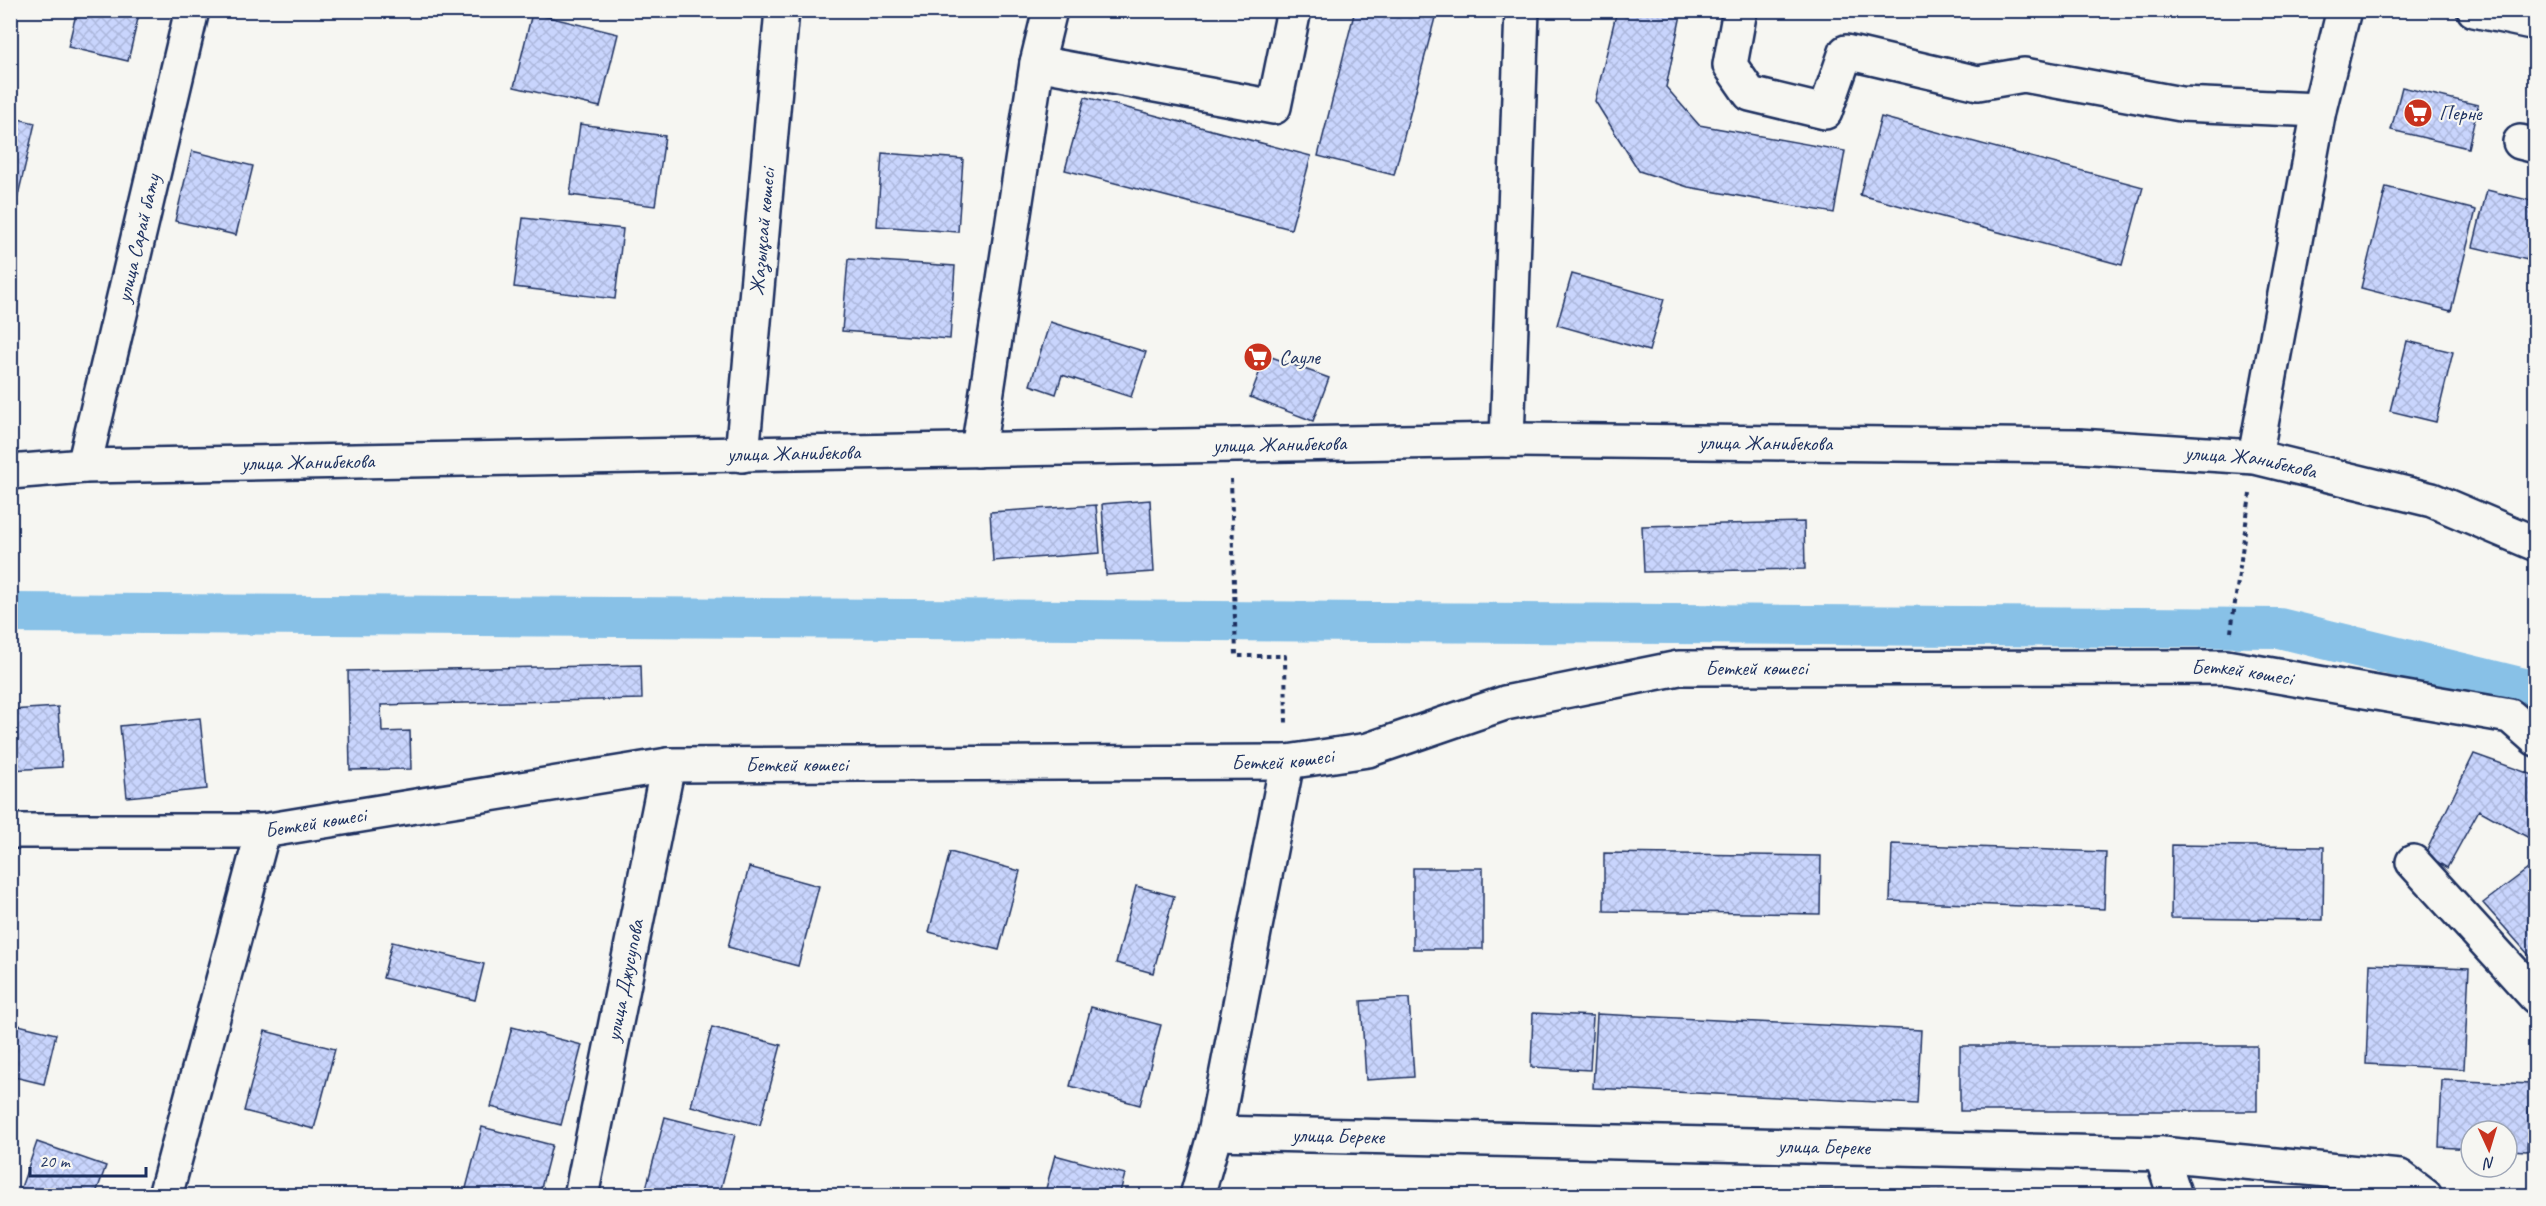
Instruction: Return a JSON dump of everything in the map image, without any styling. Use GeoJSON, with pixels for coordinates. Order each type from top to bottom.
{"type":"FeatureCollection","features":[{"type":"Feature","properties":{"kind":"street","name":"улица Сарай бату"},"geometry":{"type":"LineString","coordinates":[[84,466],[192,10]]}},
{"type":"Feature","properties":{"kind":"street","name":"Жазықсай көшесі"},"geometry":{"type":"LineString","coordinates":[[742,455],[782,10]]}},
{"type":"Feature","properties":{"kind":"street"},"geometry":{"type":"LineString","coordinates":[[978,450],[1037,63],[1050,10]]}},
{"type":"Feature","properties":{"kind":"street"},"geometry":{"type":"LineString","coordinates":[[1037,63],[1274,107],[1294,10]]}},
{"type":"Feature","properties":{"kind":"street"},"geometry":{"type":"LineString","coordinates":[[1506,440],[1522,10]]}},
{"type":"Feature","properties":{"kind":"street"},"geometry":{"type":"LineString","coordinates":[[1740,10],[1730,65],[1750,94],[1825,112],[1846,52],[1978,83],[2024,75],[2181,104],[2319,110]]}},
{"type":"Feature","properties":{"kind":"street"},"geometry":{"type":"LineString","coordinates":[[2255,457],[2319,110],[2344,10]]}},
{"type":"Feature","properties":{"kind":"street"},"geometry":{"type":"LineString","coordinates":[[2474,10],[2535,23]]}},
{"type":"Feature","properties":{"kind":"street","name":"улица Жанибекова"},"geometry":{"type":"LineString","coordinates":[[10,472],[84,466],[1506,440],[2078,446],[2255,457],[2432,500],[2535,544]]}},
{"type":"Feature","properties":{"kind":"street","name":"Беткей көшесі"},"geometry":{"type":"LineString","coordinates":[[10,831],[263,831],[668,765],[1287,762],[1368,750],[1505,703],[1679,668],[2226,667],[2510,716],[2535,739]]}},
{"type":"Feature","properties":{"kind":"street"},"geometry":{"type":"LineString","coordinates":[[1197,1196],[1215,1133],[1287,762]]}},
{"type":"Feature","properties":{"kind":"street","name":"улица Джусупова"},"geometry":{"type":"LineString","coordinates":[[581,1196],[668,765]]}},
{"type":"Feature","properties":{"kind":"street"},"geometry":{"type":"LineString","coordinates":[[165,1196],[263,831]]}},
{"type":"Feature","properties":{"kind":"street"},"geometry":{"type":"LineString","coordinates":[[2413,862],[2535,997]]}},
{"type":"Feature","properties":{"kind":"street","name":"улица Береке"},"geometry":{"type":"LineString","coordinates":[[1215,1133],[2161,1154],[2400,1177],[2426,1196]]}},
{"type":"Feature","properties":{"kind":"street"},"geometry":{"type":"LineString","coordinates":[[2161,1154],[2175,1196]]}},
{"type":"Feature","properties":{"kind":"path"},"geometry":{"type":"LineString","coordinates":[[1230,446],[1236,656],[1285,656],[1287,762]]}},
{"type":"Feature","properties":{"kind":"path"},"geometry":{"type":"LineString","coordinates":[[2230,643],[2255,457]]}},
{"type":"Feature","properties":{"kind":"building"},"geometry":{"type":"Polygon","coordinates":[[[77,10],[140,10],[128,61],[68,47],[77,10]]]}},
{"type":"Feature","properties":{"kind":"building"},"geometry":{"type":"Polygon","coordinates":[[[1355,10],[1437,10],[1394,175],[1318,156],[1355,10]]]}},
{"type":"Feature","properties":{"kind":"building"},"geometry":{"type":"Polygon","coordinates":[[[1617,10],[1682,10],[1666,87],[1699,125],[1845,151],[1834,213],[1688,187],[1639,171],[1595,101],[1617,10]]]}},
{"type":"Feature","properties":{"kind":"building"},"geometry":{"type":"Polygon","coordinates":[[[532,13],[618,34],[600,107],[514,87],[532,13]]]}},
{"type":"Feature","properties":{"kind":"building"},"geometry":{"type":"Polygon","coordinates":[[[2402,87],[2478,105],[2468,148],[2391,130],[2402,87]]]}},
{"type":"Feature","properties":{"kind":"building"},"geometry":{"type":"Polygon","coordinates":[[[1085,97],[1311,156],[1291,229],[1065,170],[1085,97]]]}},
{"type":"Feature","properties":{"kind":"building"},"geometry":{"type":"Polygon","coordinates":[[[10,117],[35,123],[17,200],[10,199],[10,117]]]}},
{"type":"Feature","properties":{"kind":"building"},"geometry":{"type":"Polygon","coordinates":[[[1881,117],[2143,187],[2122,265],[1860,195],[1881,117]]]}},
{"type":"Feature","properties":{"kind":"building"},"geometry":{"type":"Polygon","coordinates":[[[580,124],[665,136],[655,206],[570,195],[580,124]]]}},
{"type":"Feature","properties":{"kind":"building"},"geometry":{"type":"Polygon","coordinates":[[[192,151],[253,166],[236,235],[175,221],[192,151]]]}},
{"type":"Feature","properties":{"kind":"building"},"geometry":{"type":"Polygon","coordinates":[[[882,153],[963,159],[958,232],[877,226],[882,153]]]}},
{"type":"Feature","properties":{"kind":"building"},"geometry":{"type":"Polygon","coordinates":[[[2386,187],[2476,210],[2451,311],[2361,288],[2386,187]]]}},
{"type":"Feature","properties":{"kind":"building"},"geometry":{"type":"Polygon","coordinates":[[[2487,190],[2536,202],[2536,262],[2473,247],[2487,190]]]}},
{"type":"Feature","properties":{"kind":"building"},"geometry":{"type":"Polygon","coordinates":[[[523,218],[623,229],[615,299],[514,287],[523,218]]]}},
{"type":"Feature","properties":{"kind":"building"},"geometry":{"type":"Polygon","coordinates":[[[848,259],[955,266],[950,339],[842,331],[848,259]]]}},
{"type":"Feature","properties":{"kind":"building"},"geometry":{"type":"Polygon","coordinates":[[[1572,274],[1664,299],[1649,351],[1557,325],[1572,274]]]}},
{"type":"Feature","properties":{"kind":"building"},"geometry":{"type":"Polygon","coordinates":[[[1050,322],[1146,352],[1131,397],[1062,375],[1056,394],[1030,385],[1050,322]]]}},
{"type":"Feature","properties":{"kind":"building"},"geometry":{"type":"Polygon","coordinates":[[[2407,341],[2453,352],[2436,422],[2390,411],[2407,341]]]}},
{"type":"Feature","properties":{"kind":"building"},"geometry":{"type":"Polygon","coordinates":[[[1266,355],[1329,378],[1313,421],[1250,397],[1266,355]]]}},
{"type":"Feature","properties":{"kind":"building"},"geometry":{"type":"Polygon","coordinates":[[[1150,500],[1154,572],[1106,575],[1102,504],[1150,500]]]}},
{"type":"Feature","properties":{"kind":"building"},"geometry":{"type":"Polygon","coordinates":[[[1096,505],[1100,553],[993,561],[990,512],[1096,505]]]}},
{"type":"Feature","properties":{"kind":"building"},"geometry":{"type":"Polygon","coordinates":[[[1804,522],[1805,569],[1644,572],[1642,526],[1804,522]]]}},
{"type":"Feature","properties":{"kind":"building"},"geometry":{"type":"Polygon","coordinates":[[[641,665],[642,699],[381,705],[382,732],[410,731],[411,769],[350,770],[348,671],[641,665]]]}},
{"type":"Feature","properties":{"kind":"building"},"geometry":{"type":"Polygon","coordinates":[[[58,707],[62,767],[10,770],[10,710],[58,707]]]}},
{"type":"Feature","properties":{"kind":"building"},"geometry":{"type":"Polygon","coordinates":[[[200,718],[207,789],[127,797],[120,726],[200,718]]]}},
{"type":"Feature","properties":{"kind":"building"},"geometry":{"type":"Polygon","coordinates":[[[2474,754],[2536,776],[2536,842],[2479,810],[2447,868],[2425,854],[2474,754]]]}},
{"type":"Feature","properties":{"kind":"building"},"geometry":{"type":"Polygon","coordinates":[[[1892,844],[2106,852],[2104,909],[1890,901],[1892,844]]]}},
{"type":"Feature","properties":{"kind":"building"},"geometry":{"type":"Polygon","coordinates":[[[2172,845],[2324,847],[2323,920],[2171,918],[2172,845]]]}},
{"type":"Feature","properties":{"kind":"building"},"geometry":{"type":"Polygon","coordinates":[[[950,852],[1020,871],[999,950],[929,932],[950,852]]]}},
{"type":"Feature","properties":{"kind":"building"},"geometry":{"type":"Polygon","coordinates":[[[1604,853],[1821,856],[1820,914],[1604,911],[1604,853]]]}},
{"type":"Feature","properties":{"kind":"building"},"geometry":{"type":"Polygon","coordinates":[[[2536,863],[2536,963],[2483,903],[2536,863]]]}},
{"type":"Feature","properties":{"kind":"building"},"geometry":{"type":"Polygon","coordinates":[[[749,867],[819,886],[798,966],[728,947],[749,867]]]}},
{"type":"Feature","properties":{"kind":"building"},"geometry":{"type":"Polygon","coordinates":[[[1413,868],[1483,868],[1483,949],[1413,949],[1413,868]]]}},
{"type":"Feature","properties":{"kind":"building"},"geometry":{"type":"Polygon","coordinates":[[[1136,886],[1174,896],[1153,973],[1116,963],[1136,886]]]}},
{"type":"Feature","properties":{"kind":"building"},"geometry":{"type":"Polygon","coordinates":[[[392,942],[484,964],[475,1000],[383,978],[392,942]]]}},
{"type":"Feature","properties":{"kind":"building"},"geometry":{"type":"Polygon","coordinates":[[[2370,964],[2469,968],[2464,1069],[2366,1064],[2370,964]]]}},
{"type":"Feature","properties":{"kind":"building"},"geometry":{"type":"Polygon","coordinates":[[[1409,998],[1414,1077],[1366,1080],[1361,1001],[1409,998]]]}},
{"type":"Feature","properties":{"kind":"building"},"geometry":{"type":"Polygon","coordinates":[[[1091,1007],[1161,1025],[1140,1105],[1070,1086],[1091,1007]]]}},
{"type":"Feature","properties":{"kind":"building"},"geometry":{"type":"Polygon","coordinates":[[[1533,1013],[1593,1016],[1590,1070],[1531,1067],[1533,1013]]]}},
{"type":"Feature","properties":{"kind":"building"},"geometry":{"type":"Polygon","coordinates":[[[1597,1014],[1921,1030],[1917,1104],[1593,1088],[1597,1014]]]}},
{"type":"Feature","properties":{"kind":"building"},"geometry":{"type":"Polygon","coordinates":[[[10,1023],[56,1034],[44,1084],[10,1076],[10,1023]]]}},
{"type":"Feature","properties":{"kind":"building"},"geometry":{"type":"Polygon","coordinates":[[[512,1027],[582,1045],[561,1125],[491,1107],[512,1027]]]}},
{"type":"Feature","properties":{"kind":"building"},"geometry":{"type":"Polygon","coordinates":[[[712,1027],[781,1045],[760,1125],[691,1106],[712,1027]]]}},
{"type":"Feature","properties":{"kind":"building"},"geometry":{"type":"Polygon","coordinates":[[[265,1031],[335,1049],[314,1129],[244,1111],[265,1031]]]}},
{"type":"Feature","properties":{"kind":"building"},"geometry":{"type":"Polygon","coordinates":[[[1960,1046],[2257,1046],[2257,1111],[1960,1111],[1960,1046]]]}},
{"type":"Feature","properties":{"kind":"building"},"geometry":{"type":"Polygon","coordinates":[[[2442,1080],[2530,1084],[2527,1151],[2519,1151],[2519,1119],[2459,1119],[2459,1148],[2439,1147],[2442,1080]]]}},
{"type":"Feature","properties":{"kind":"building"},"geometry":{"type":"Polygon","coordinates":[[[665,1117],[735,1135],[719,1196],[644,1196],[665,1117]]]}},
{"type":"Feature","properties":{"kind":"building"},"geometry":{"type":"Polygon","coordinates":[[[482,1127],[552,1145],[539,1196],[464,1196],[482,1127]]]}},
{"type":"Feature","properties":{"kind":"building"},"geometry":{"type":"Polygon","coordinates":[[[37,1142],[106,1166],[95,1196],[18,1196],[37,1142]]]}},
{"type":"Feature","properties":{"kind":"building"},"geometry":{"type":"Polygon","coordinates":[[[1055,1155],[1125,1174],[1119,1196],[1044,1196],[1055,1155]]]}},
{"type":"Feature","properties":{"kind":"building"},"geometry":{"type":"Polygon","coordinates":[[[1747,1189],[1844,1190],[1844,1196],[1747,1196],[1747,1189]]]}},
{"type":"Feature","properties":{"kind":"building"},"geometry":{"type":"Polygon","coordinates":[[[1865,1189],[1962,1191],[1962,1196],[1865,1196],[1865,1189]]]}},
{"type":"Feature","properties":{"kind":"waterway"},"geometry":{"type":"LineString","coordinates":[[10,613],[2279,628],[2536,691]]}},
{"type":"Feature","properties":{"kind":"place","name":"Перне"},"geometry":{"type":"Point","coordinates":[2418,113]}},
{"type":"Feature","properties":{"kind":"place","name":"Сауле"},"geometry":{"type":"Point","coordinates":[1258,357]}}]}
